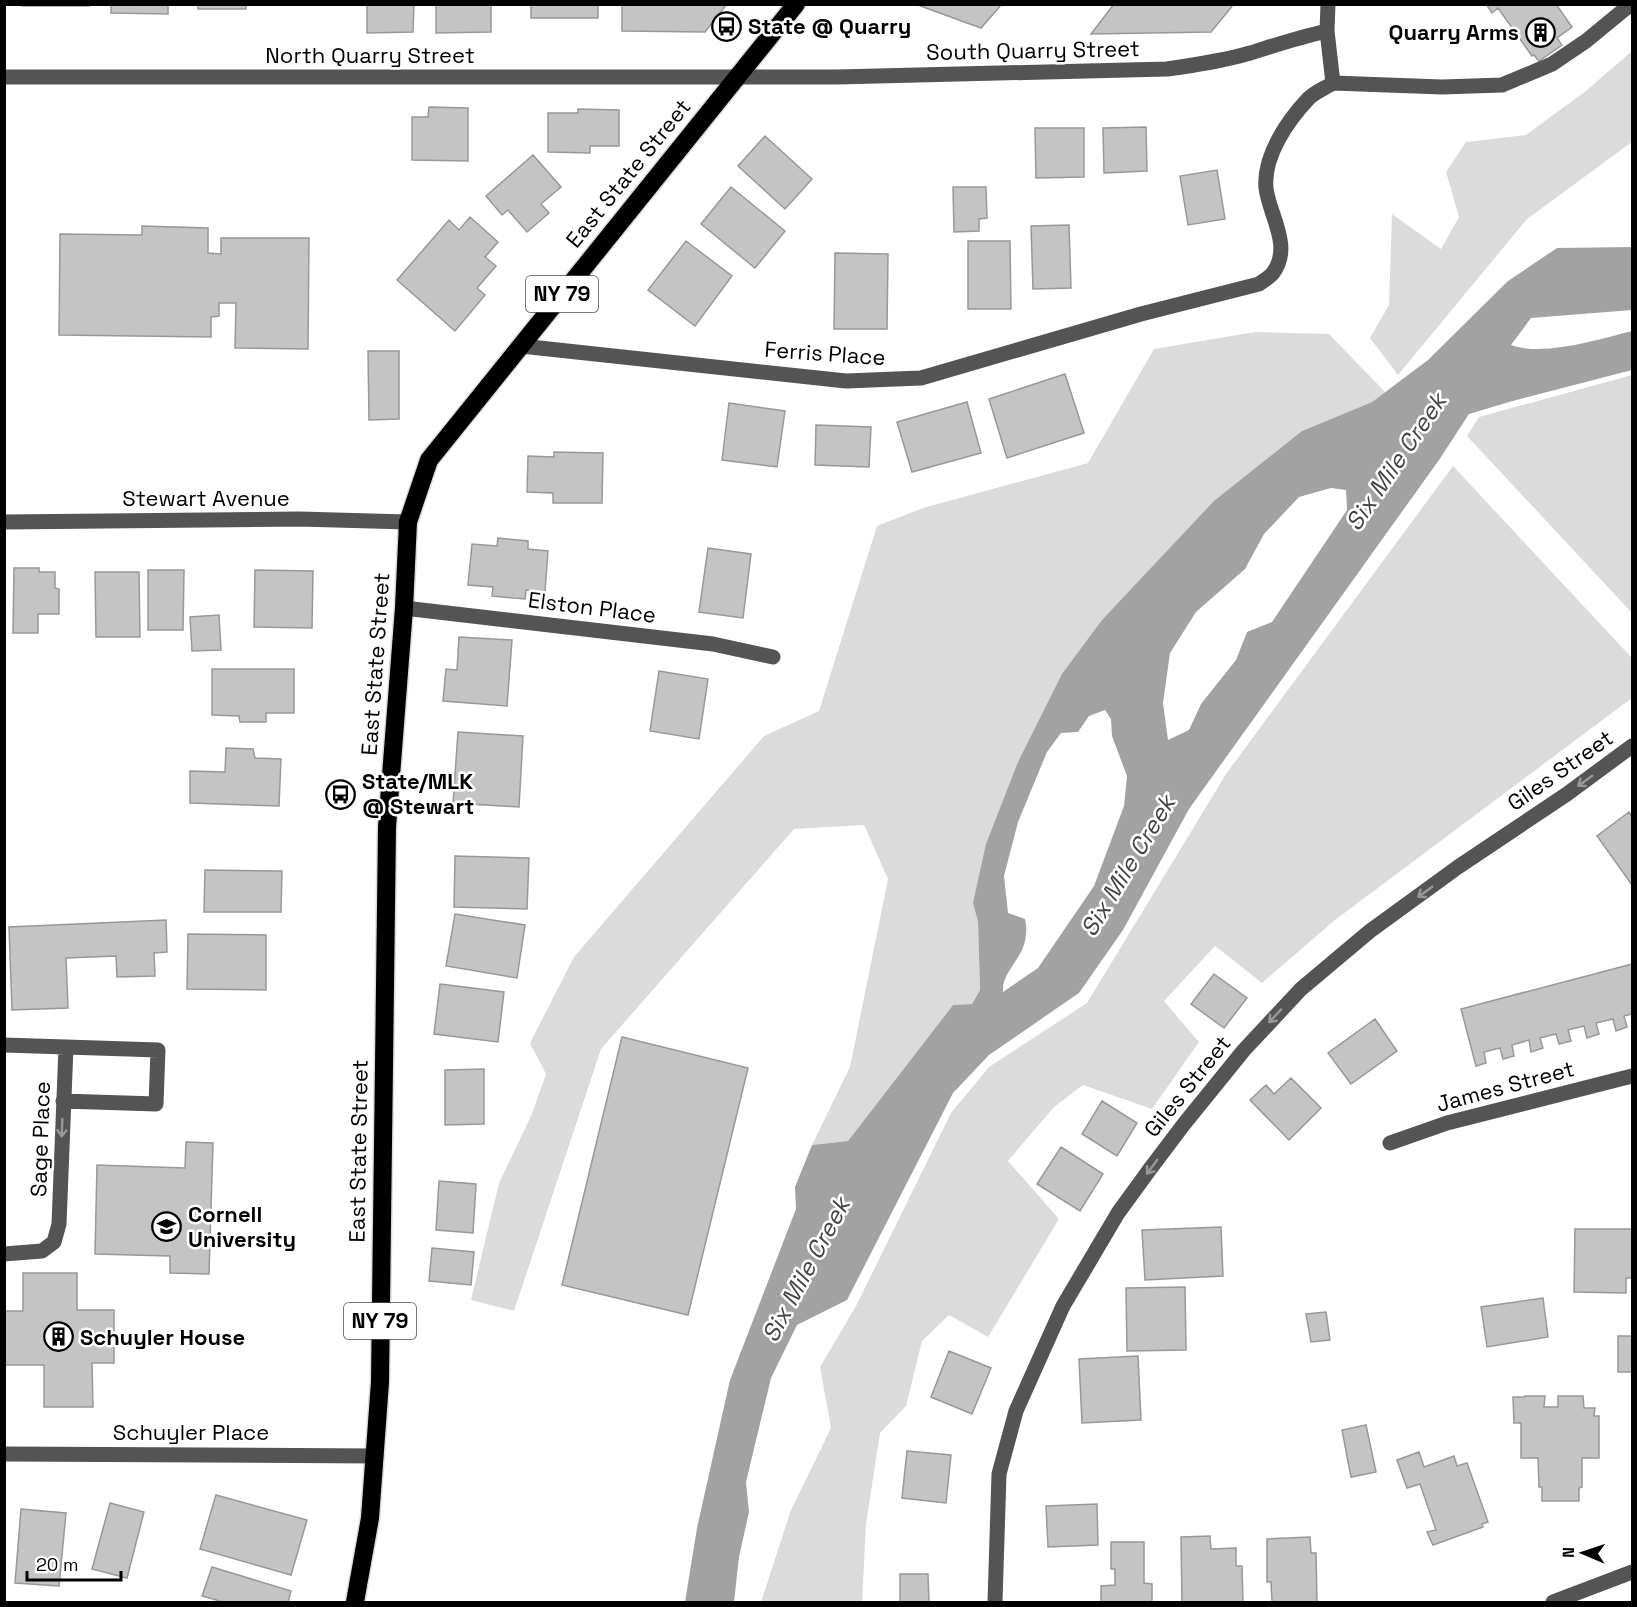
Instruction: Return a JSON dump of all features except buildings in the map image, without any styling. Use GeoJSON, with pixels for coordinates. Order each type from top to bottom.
{"type":"FeatureCollection","features":[{"type":"Feature","properties":{"kind":"highway","name":"East State Street"},"geometry":{"type":"LineString","coordinates":[[355,1602],[370,1518],[380,1382],[387,828],[404,608],[408,522],[429,460],[796,4]]}},
{"type":"Feature","properties":{"kind":"street"},"geometry":{"type":"LineString","coordinates":[[1328,4],[1327,31],[1333,83],[1442,87],[1502,85],[1552,64],[1631,4]]}},
{"type":"Feature","properties":{"kind":"street","name":"South Quarry Street"},"geometry":{"type":"LineString","coordinates":[[736,77],[837,77],[1167,69],[1209,63],[1249,53],[1289,39],[1327,31]]}},
{"type":"Feature","properties":{"kind":"street","name":"North Quarry Street"},"geometry":{"type":"LineString","coordinates":[[4,77],[736,77]]}},
{"type":"Feature","properties":{"kind":"street","name":"Ferris Place"},"geometry":{"type":"LineString","coordinates":[[520,346],[846,381],[921,378],[1142,314],[1259,284],[1273,273],[1281,254],[1279,229],[1269,205],[1266,186],[1268,162],[1280,137],[1310,96],[1333,83]]}},
{"type":"Feature","properties":{"kind":"street","name":"Stewart Avenue"},"geometry":{"type":"LineString","coordinates":[[4,522],[299,519],[408,522]]}},
{"type":"Feature","properties":{"kind":"street","name":"Elston Place"},"geometry":{"type":"LineString","coordinates":[[404,608],[713,644],[773,657]]}},
{"type":"Feature","properties":{"kind":"street","name":"Giles Street"},"geometry":{"type":"LineString","coordinates":[[995,1602],[999,1474],[1016,1411],[1063,1305],[1118,1214],[1150,1169],[1244,1050],[1301,988],[1370,931],[1632,746]]}},
{"type":"Feature","properties":{"kind":"street"},"geometry":{"type":"LineString","coordinates":[[4,1045],[158,1050],[156,1104],[63,1101]]}},
{"type":"Feature","properties":{"kind":"street","name":"Sage Place"},"geometry":{"type":"LineString","coordinates":[[4,1254],[42,1251],[54,1242],[59,1224],[66,1047]]}},
{"type":"Feature","properties":{"kind":"street","name":"James Street"},"geometry":{"type":"LineString","coordinates":[[1390,1143],[1447,1123],[1632,1077]]}},
{"type":"Feature","properties":{"kind":"street","name":"Schuyler Place"},"geometry":{"type":"LineString","coordinates":[[4,1454],[376,1456]]}},
{"type":"Feature","properties":{"kind":"street"},"geometry":{"type":"LineString","coordinates":[[1553,1602],[1632,1572]]}},
{"type":"Feature","properties":{"kind":"shaded area"},"geometry":{"type":"Polygon","coordinates":[[[1632,51],[1632,142],[1527,219],[1398,375],[1370,338],[1389,305],[1392,214],[1441,249],[1459,217],[1446,172],[1466,142],[1526,135],[1587,90],[1632,51]]]}},
{"type":"Feature","properties":{"kind":"shaded area"},"geometry":{"type":"Polygon","coordinates":[[[1255,332],[1329,334],[1385,392],[1372,402],[1302,431],[1102,620],[973,903],[978,922],[980,990],[972,1004],[953,1005],[848,1141],[812,1145],[850,1067],[888,879],[864,825],[794,829],[601,1049],[514,1311],[471,1300],[499,1183],[531,1116],[546,1074],[530,1043],[574,957],[764,736],[819,711],[877,526],[923,508],[1088,463],[1154,349],[1255,332]]]}},
{"type":"Feature","properties":{"kind":"shaded area"},"geometry":{"type":"Polygon","coordinates":[[[1632,375],[1632,613],[1467,436],[1479,417],[1632,375]]]}},
{"type":"Feature","properties":{"kind":"shaded area"},"geometry":{"type":"Polygon","coordinates":[[[1453,466],[1632,658],[1632,698],[1335,920],[1262,983],[1215,946],[1164,1001],[1199,1042],[1152,1109],[1083,1085],[1054,1107],[1008,1161],[1059,1219],[988,1337],[949,1315],[922,1341],[906,1406],[880,1433],[866,1524],[862,1602],[761,1602],[791,1510],[831,1428],[820,1367],[856,1306],[951,1113],[989,1067],[1087,1003],[1226,774],[1453,466]]]}},
{"type":"Feature","properties":{"kind":"water","name":"Six Mile Creek"},"geometry":{"type":"Polygon","coordinates":[[[1632,247],[1632,310],[1531,318],[1511,345],[1524,348],[1555,348],[1632,331],[1632,370],[1469,414],[1439,460],[1189,809],[1123,930],[1079,993],[989,1055],[953,1093],[847,1300],[797,1325],[771,1378],[746,1482],[749,1512],[739,1557],[734,1602],[685,1602],[697,1528],[730,1380],[796,1209],[795,1187],[812,1145],[848,1141],[953,1005],[972,1004],[980,990],[978,922],[973,903],[986,844],[1018,762],[1062,674],[1102,620],[1214,501],[1302,431],[1372,402],[1428,360],[1508,281],[1557,248],[1632,247]],[[1331,488],[1299,497],[1264,534],[1245,569],[1196,612],[1170,653],[1163,703],[1168,740],[1189,730],[1201,704],[1236,660],[1247,632],[1272,622],[1347,510],[1346,490],[1331,488]],[[1105,710],[1089,716],[1078,732],[1061,733],[1047,752],[1018,822],[1004,876],[1008,913],[1025,919],[1026,932],[1025,942],[1007,975],[1003,992],[1038,968],[1094,886],[1124,806],[1127,776],[1112,736],[1111,719],[1105,710]]]}},
{"type":"Feature","properties":{"kind":"place","name":"State @ Quarry"},"geometry":{"type":"Point","coordinates":[727,26]}},
{"type":"Feature","properties":{"kind":"place","name":"Quarry Arms"},"geometry":{"type":"Point","coordinates":[1540,32]}},
{"type":"Feature","properties":{"kind":"place","name":"State/MLK @ Stewart"},"geometry":{"type":"Point","coordinates":[341,794]}},
{"type":"Feature","properties":{"kind":"place","name":"Cornell University"},"geometry":{"type":"Point","coordinates":[167,1227]}},
{"type":"Feature","properties":{"kind":"place","name":"Schuyler House"},"geometry":{"type":"Point","coordinates":[59,1337]}}]}
